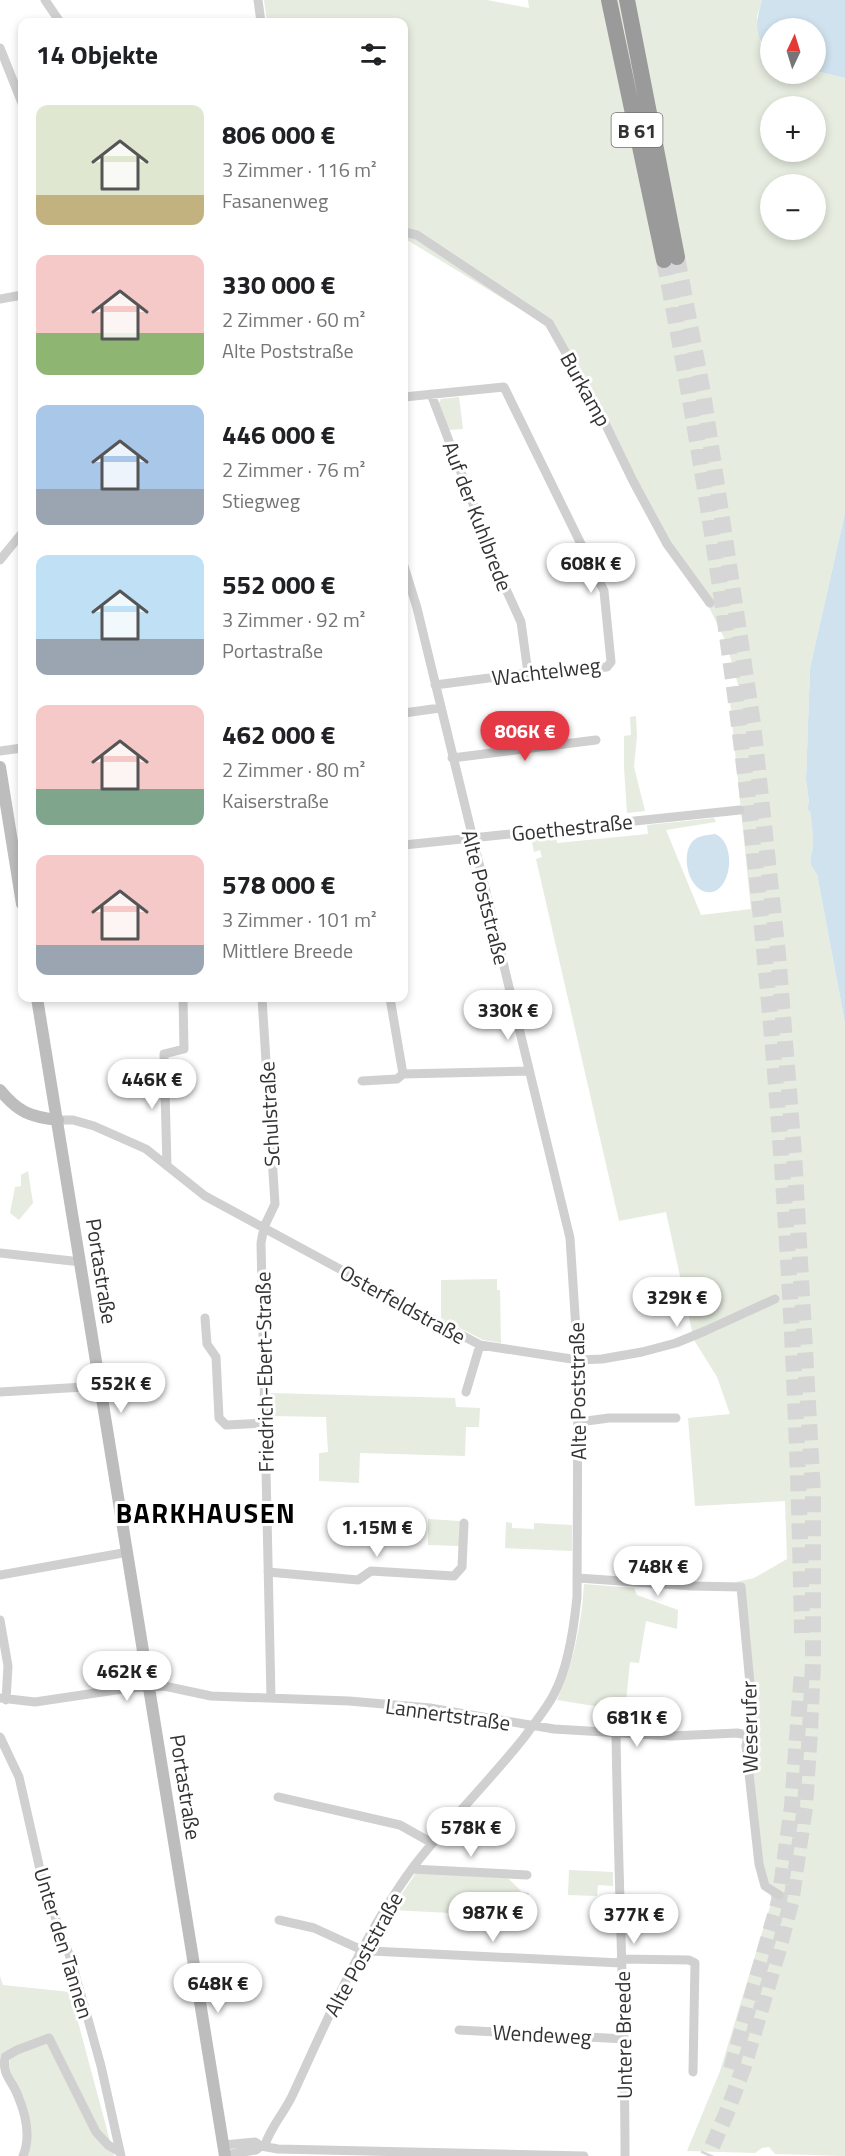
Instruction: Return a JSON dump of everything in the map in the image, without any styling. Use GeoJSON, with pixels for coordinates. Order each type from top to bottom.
{"type":"FeatureCollection","features":[{"type":"Feature","properties":{"kind":"highway","name":"B 61"},"geometry":{"type":"LineString","coordinates":[[609,0],[671,259],[627,0]]}},
{"type":"Feature","properties":{"kind":"main road"},"geometry":{"type":"LineString","coordinates":[[0,767],[18,869]]}},
{"type":"Feature","properties":{"kind":"main road","name":"Portastraße"},"geometry":{"type":"LineString","coordinates":[[38,1002],[225,2152]]}},
{"type":"Feature","properties":{"kind":"main road"},"geometry":{"type":"LineString","coordinates":[[0,1090],[10,1102],[27,1114],[58,1120]]}},
{"type":"Feature","properties":{"kind":"street"},"geometry":{"type":"LineString","coordinates":[[45,0],[57,18]]}},
{"type":"Feature","properties":{"kind":"street"},"geometry":{"type":"LineString","coordinates":[[258,0],[260,18]]}},
{"type":"Feature","properties":{"kind":"street"},"geometry":{"type":"LineString","coordinates":[[0,48],[18,92]]}},
{"type":"Feature","properties":{"kind":"street","name":"Burkamp"},"geometry":{"type":"LineString","coordinates":[[408,233],[417,235],[549,323],[602,417],[633,482],[667,544],[710,603]]}},
{"type":"Feature","properties":{"kind":"street"},"geometry":{"type":"LineString","coordinates":[[0,299],[18,296]]}},
{"type":"Feature","properties":{"kind":"street","name":"Wachtelweg"},"geometry":{"type":"LineString","coordinates":[[431,394],[504,387],[604,591],[611,662],[607,667],[528,673],[435,685]]}},
{"type":"Feature","properties":{"kind":"street"},"geometry":{"type":"LineString","coordinates":[[408,397],[431,394]]}},
{"type":"Feature","properties":{"kind":"street","name":"Auf der Kuhlbrede"},"geometry":{"type":"LineString","coordinates":[[431,394],[504,585],[521,622],[528,673]]}},
{"type":"Feature","properties":{"kind":"street"},"geometry":{"type":"LineString","coordinates":[[0,560],[18,538]]}},
{"type":"Feature","properties":{"kind":"street","name":"Alte Poststraße"},"geometry":{"type":"LineString","coordinates":[[263,2146],[291,2097],[333,2006],[363,1950],[412,1869],[432,1843],[506,1760],[554,1694],[563,1671],[575,1618],[578,1578],[579,1422],[578,1360],[570,1238],[408,579]]}},
{"type":"Feature","properties":{"kind":"street"},"geometry":{"type":"LineString","coordinates":[[408,712],[440,708]]}},
{"type":"Feature","properties":{"kind":"street"},"geometry":{"type":"LineString","coordinates":[[452,758],[596,740]]}},
{"type":"Feature","properties":{"kind":"street"},"geometry":{"type":"LineString","coordinates":[[0,751],[18,749]]}},
{"type":"Feature","properties":{"kind":"street","name":"Goethestraße"},"geometry":{"type":"LineString","coordinates":[[408,845],[740,810]]}},
{"type":"Feature","properties":{"kind":"street"},"geometry":{"type":"LineString","coordinates":[[167,1166],[164,1054],[184,1049],[183,1002]]}},
{"type":"Feature","properties":{"kind":"street","name":"Schulstraße"},"geometry":{"type":"LineString","coordinates":[[262,1002],[275,1204],[264,1227]]}},
{"type":"Feature","properties":{"kind":"street"},"geometry":{"type":"LineString","coordinates":[[391,1002],[403,1074]]}},
{"type":"Feature","properties":{"kind":"street"},"geometry":{"type":"LineString","coordinates":[[362,1081],[397,1079],[403,1074],[529,1071]]}},
{"type":"Feature","properties":{"kind":"street","name":"Osterfeldstraße"},"geometry":{"type":"LineString","coordinates":[[58,1120],[73,1120],[94,1126],[146,1149],[205,1196],[480,1345],[578,1360],[602,1359],[676,1343],[775,1299]]}},
{"type":"Feature","properties":{"kind":"street","name":"Friedrich-Ebert-Straße"},"geometry":{"type":"LineString","coordinates":[[264,1227],[261,1243],[271,1698]]}},
{"type":"Feature","properties":{"kind":"street"},"geometry":{"type":"LineString","coordinates":[[0,1253],[81,1262]]}},
{"type":"Feature","properties":{"kind":"street"},"geometry":{"type":"LineString","coordinates":[[205,1318],[207,1344],[216,1357],[219,1418],[226,1425],[265,1423]]}},
{"type":"Feature","properties":{"kind":"street"},"geometry":{"type":"LineString","coordinates":[[466,1392],[480,1345]]}},
{"type":"Feature","properties":{"kind":"street"},"geometry":{"type":"LineString","coordinates":[[0,1392],[101,1386]]}},
{"type":"Feature","properties":{"kind":"street"},"geometry":{"type":"LineString","coordinates":[[579,1422],[609,1418],[676,1418]]}},
{"type":"Feature","properties":{"kind":"street"},"geometry":{"type":"LineString","coordinates":[[268,1572],[358,1580],[371,1571],[454,1576],[462,1567],[464,1523]]}},
{"type":"Feature","properties":{"kind":"street"},"geometry":{"type":"LineString","coordinates":[[0,1575],[128,1552]]}},
{"type":"Feature","properties":{"kind":"street","name":"Weserufer"},"geometry":{"type":"LineString","coordinates":[[578,1578],[741,1587],[753,1716],[753,1724],[747,1735],[746,1746],[760,1870],[765,1886],[779,1894]]}},
{"type":"Feature","properties":{"kind":"street"},"geometry":{"type":"LineString","coordinates":[[0,1620],[8,1666],[3,1699]]}},
{"type":"Feature","properties":{"kind":"street","name":"Lannertstraße"},"geometry":{"type":"LineString","coordinates":[[3,1699],[27,1702],[46,1701],[150,1686],[173,1687],[211,1696],[349,1701],[430,1708],[532,1726],[672,1736],[737,1733],[747,1735]]}},
{"type":"Feature","properties":{"kind":"street","name":"Untere Breede"},"geometry":{"type":"LineString","coordinates":[[616,1733],[625,2039],[625,2156]]}},
{"type":"Feature","properties":{"kind":"street","name":"Unter den Tannen"},"geometry":{"type":"LineString","coordinates":[[0,1737],[19,1777],[44,1887],[70,1957],[101,2066],[121,2154]]}},
{"type":"Feature","properties":{"kind":"street"},"geometry":{"type":"LineString","coordinates":[[278,1797],[400,1825],[432,1843]]}},
{"type":"Feature","properties":{"kind":"street"},"geometry":{"type":"LineString","coordinates":[[412,1869],[527,1875]]}},
{"type":"Feature","properties":{"kind":"street"},"geometry":{"type":"LineString","coordinates":[[279,1920],[314,1928],[363,1950],[621,1961],[689,1960],[695,1963],[693,2072]]}},
{"type":"Feature","properties":{"kind":"street","name":"Wendeweg"},"geometry":{"type":"LineString","coordinates":[[459,2030],[625,2039]]}},
{"type":"Feature","properties":{"kind":"street","name":"Unter den Tannen"},"geometry":{"type":"LineString","coordinates":[[23,2156],[28,2145],[28,2130],[18,2095],[5,2074],[5,2057],[49,2038],[96,2132],[108,2145],[121,2154]]}},
{"type":"Feature","properties":{"kind":"street"},"geometry":{"type":"LineString","coordinates":[[225,2152],[255,2142],[278,2149],[584,2156]]}},
{"type":"Feature","properties":{"kind":"shaded area"},"geometry":{"type":"Polygon","coordinates":[[[264,0],[487,0],[529,8],[528,0],[762,0],[757,16],[760,37],[760,84],[826,84],[826,73],[845,78],[845,513],[810,668],[806,780],[809,802],[807,809],[810,811],[813,838],[810,861],[817,874],[845,1023],[845,2156],[775,2154],[769,2147],[762,2148],[755,2153],[687,2151],[720,2071],[772,1900],[760,1866],[745,1737],[754,1720],[736,1582],[754,1578],[787,1559],[785,1501],[695,1506],[688,1418],[730,1414],[717,1377],[694,1340],[666,1212],[619,1221],[536,859],[542,857],[540,850],[534,852],[531,837],[556,834],[557,843],[648,834],[647,825],[714,818],[716,822],[666,830],[701,915],[751,909],[730,702],[742,699],[726,642],[708,605],[666,545],[551,328],[408,240],[408,18],[266,18],[264,0]]]}},
{"type":"Feature","properties":{"kind":"shaded area"},"geometry":{"type":"Polygon","coordinates":[[[459,397],[463,429],[449,430],[439,403],[441,399],[459,397]]]}},
{"type":"Feature","properties":{"kind":"shaded area"},"geometry":{"type":"Polygon","coordinates":[[[636,716],[634,767],[645,811],[627,813],[624,736],[631,735],[630,717],[636,716]]]}},
{"type":"Feature","properties":{"kind":"shaded area"},"geometry":{"type":"Polygon","coordinates":[[[28,1171],[33,1203],[19,1220],[10,1213],[15,1187],[21,1186],[21,1175],[28,1171]]]}},
{"type":"Feature","properties":{"kind":"shaded area"},"geometry":{"type":"Polygon","coordinates":[[[497,1279],[497,1290],[500,1290],[501,1343],[483,1340],[441,1318],[441,1280],[497,1279]]]}},
{"type":"Feature","properties":{"kind":"shaded area"},"geometry":{"type":"Polygon","coordinates":[[[270,1393],[455,1398],[456,1407],[480,1408],[479,1427],[466,1427],[465,1456],[360,1453],[359,1483],[319,1481],[319,1453],[328,1452],[326,1417],[270,1416],[270,1393]]]}},
{"type":"Feature","properties":{"kind":"shaded area"},"geometry":{"type":"Polygon","coordinates":[[[428,1519],[460,1521],[459,1546],[428,1545],[428,1519]]]}},
{"type":"Feature","properties":{"kind":"shaded area"},"geometry":{"type":"Polygon","coordinates":[[[506,1522],[512,1523],[512,1528],[534,1529],[534,1523],[572,1525],[572,1551],[505,1548],[506,1522]]]}},
{"type":"Feature","properties":{"kind":"shaded area"},"geometry":{"type":"Polygon","coordinates":[[[584,1584],[634,1588],[637,1595],[678,1610],[677,1629],[646,1621],[639,1663],[630,1662],[625,1711],[557,1700],[576,1643],[584,1584]]]}},
{"type":"Feature","properties":{"kind":"shaded area"},"geometry":{"type":"Polygon","coordinates":[[[569,1870],[613,1872],[613,1886],[598,1885],[597,1896],[568,1895],[569,1870]]]}},
{"type":"Feature","properties":{"kind":"shaded area"},"geometry":{"type":"Polygon","coordinates":[[[416,1873],[508,1878],[522,1892],[529,1893],[528,1917],[391,1910],[416,1873]]]}},
{"type":"Feature","properties":{"kind":"shaded area"},"geometry":{"type":"Polygon","coordinates":[[[0,1976],[3,1985],[70,1992],[114,2156],[25,2156],[30,2142],[8,2069],[12,2049],[0,2056],[0,1976]]]}},
{"type":"Feature","properties":{"kind":"water"},"geometry":{"type":"Polygon","coordinates":[[[762,0],[845,0],[845,78],[826,73],[826,18],[760,18],[760,38],[758,16],[762,0]]]}},
{"type":"Feature","properties":{"kind":"water"},"geometry":{"type":"Polygon","coordinates":[[[845,513],[845,1023],[817,874],[810,862],[813,838],[810,811],[807,809],[809,802],[806,780],[810,668],[845,513]]]}},
{"type":"Feature","properties":{"kind":"water"},"geometry":{"type":"Polygon","coordinates":[[[715,834],[727,848],[729,868],[721,886],[715,891],[707,892],[701,890],[692,880],[687,858],[690,845],[694,840],[715,834]]]}},
{"type":"Feature","properties":{"kind":"tunnel"},"geometry":{"type":"LineString","coordinates":[[677,257],[703,393],[753,724],[778,954],[794,1154],[813,1493],[813,1663],[810,1731],[805,1807],[791,1903],[744,2066],[708,2156]]}},
{"type":"Feature","properties":{"kind":"tunnel"},"geometry":{"type":"LineString","coordinates":[[664,260],[695,430],[722,601],[745,772],[763,943],[790,1287],[802,1633]]}},
{"type":"Feature","properties":{"kind":"tunnel"},"geometry":{"type":"LineString","coordinates":[[731,2069],[779,1901],[792,1806],[802,1671]]}},
{"type":"Feature","properties":{"kind":"district","name":"BARKHAUSEN"},"geometry":{"type":"Point","coordinates":[206,1512]}}]}
